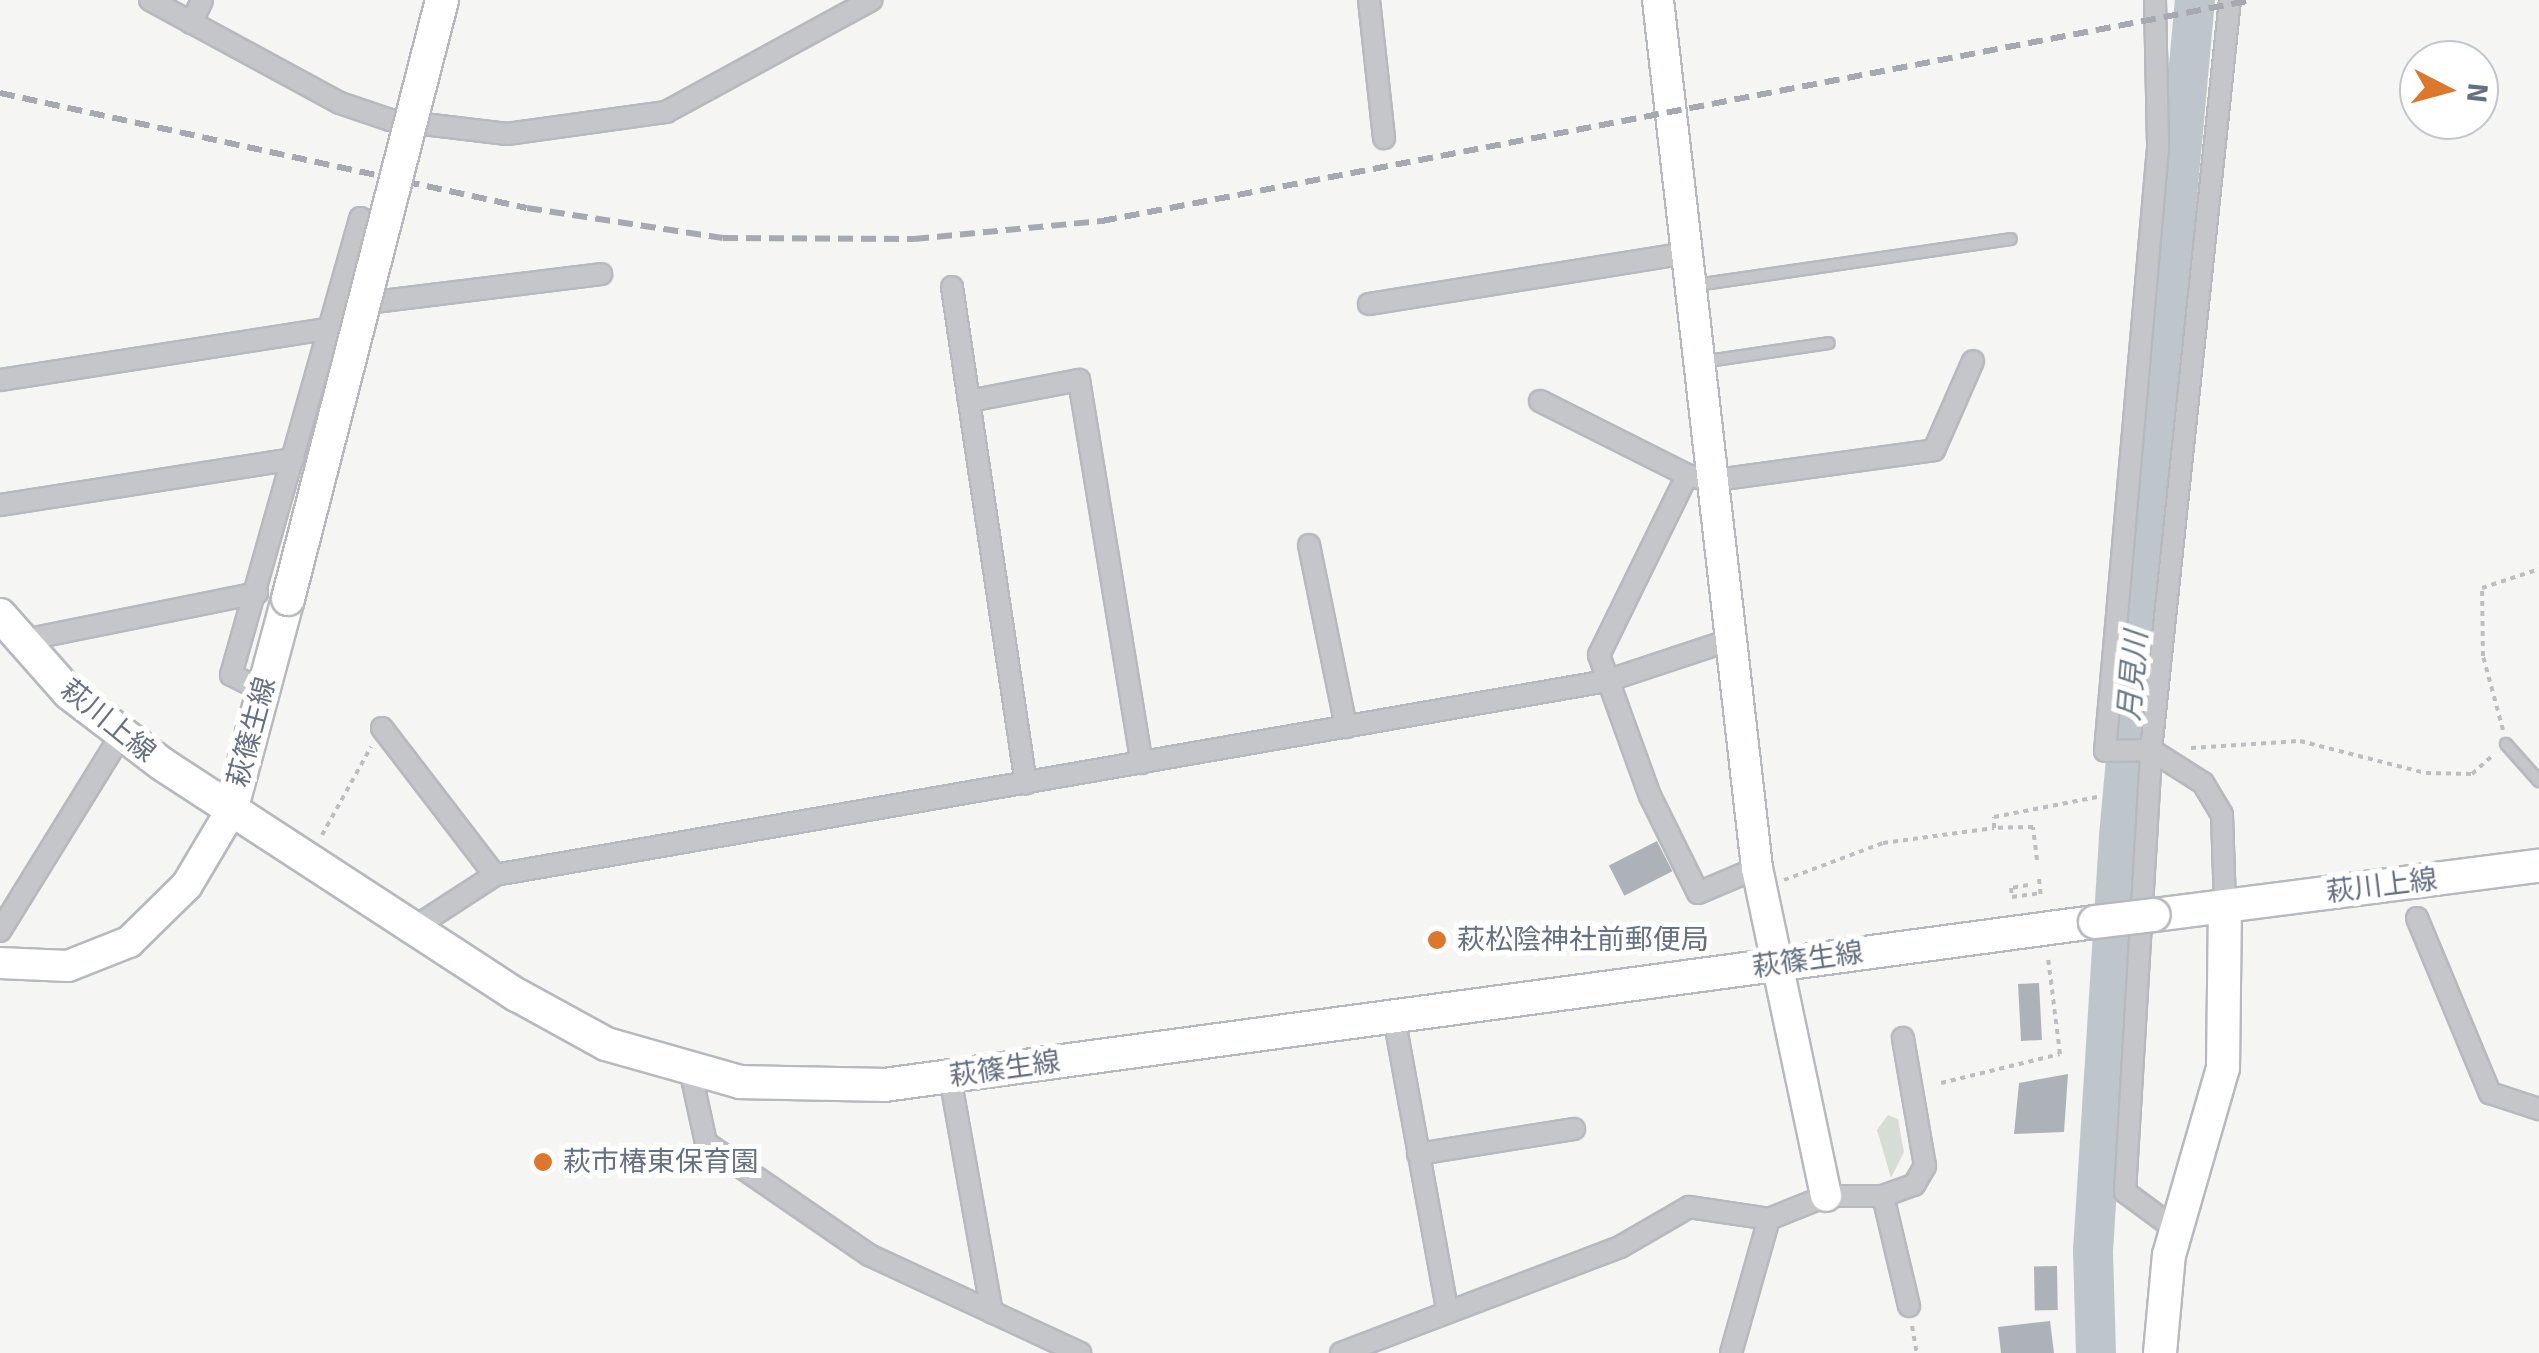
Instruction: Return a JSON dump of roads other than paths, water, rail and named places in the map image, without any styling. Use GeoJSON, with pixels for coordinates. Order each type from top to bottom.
{"type":"FeatureCollection","features":[{"type":"Feature","properties":{"kind":"main road","name":"萩篠生線"},"geometry":{"type":"LineString","coordinates":[[442,0],[273,596],[263,692],[231,811],[412,929],[606,1044],[691,1074],[828,1089],[2225,906]]}},
{"type":"Feature","properties":{"kind":"main road","name":"萩川上線"},"geometry":{"type":"LineString","coordinates":[[10,628],[123,732],[231,811]]}},
{"type":"Feature","properties":{"kind":"main road","name":"萩川上線"},"geometry":{"type":"LineString","coordinates":[[2225,906],[2539,866]]}},
{"type":"Feature","properties":{"kind":"main road"},"geometry":{"type":"LineString","coordinates":[[2160,1353],[2176,1229],[2223,1068],[2225,906]]}},
{"type":"Feature","properties":{"kind":"street"},"geometry":{"type":"LineString","coordinates":[[150,0],[340,103],[390,120],[507,134],[666,112],[871,0]]}},
{"type":"Feature","properties":{"kind":"street"},"geometry":{"type":"LineString","coordinates":[[191,23],[202,0]]}},
{"type":"Feature","properties":{"kind":"street"},"geometry":{"type":"LineString","coordinates":[[1370,0],[1384,138]]}},
{"type":"Feature","properties":{"kind":"street"},"geometry":{"type":"LineString","coordinates":[[1658,0],[1695,363],[1698,478],[1727,641],[1759,878],[1826,1196]]}},
{"type":"Feature","properties":{"kind":"street"},"geometry":{"type":"LineString","coordinates":[[2155,0],[2158,148],[2105,751],[2151,750],[2203,783],[2222,816],[2225,906]]}},
{"type":"Feature","properties":{"kind":"street"},"geometry":{"type":"LineString","coordinates":[[2176,1229],[2125,1192],[2151,750],[2230,2]]}},
{"type":"Feature","properties":{"kind":"street"},"geometry":{"type":"LineString","coordinates":[[10,628],[273,596],[293,459],[325,330],[336,307],[360,218]]}},
{"type":"Feature","properties":{"kind":"street"},"geometry":{"type":"LineString","coordinates":[[1369,304],[1681,254]]}},
{"type":"Feature","properties":{"kind":"street"},"geometry":{"type":"LineString","coordinates":[[336,307],[601,274]]}},
{"type":"Feature","properties":{"kind":"street"},"geometry":{"type":"LineString","coordinates":[[952,286],[1026,784]]}},
{"type":"Feature","properties":{"kind":"street"},"geometry":{"type":"LineString","coordinates":[[0,380],[325,330]]}},
{"type":"Feature","properties":{"kind":"street"},"geometry":{"type":"LineString","coordinates":[[1540,402],[1698,478],[1934,450],[1973,361]]}},
{"type":"Feature","properties":{"kind":"street"},"geometry":{"type":"LineString","coordinates":[[969,401],[1079,380],[1142,763]]}},
{"type":"Feature","properties":{"kind":"street"},"geometry":{"type":"LineString","coordinates":[[0,505],[293,459]]}},
{"type":"Feature","properties":{"kind":"street"},"geometry":{"type":"LineString","coordinates":[[1698,478],[1599,655],[1606,681],[1698,893],[1759,878]]}},
{"type":"Feature","properties":{"kind":"street"},"geometry":{"type":"LineString","coordinates":[[1310,545],[1346,726]]}},
{"type":"Feature","properties":{"kind":"street"},"geometry":{"type":"LineString","coordinates":[[412,929],[495,875],[1606,681],[1727,641]]}},
{"type":"Feature","properties":{"kind":"street"},"geometry":{"type":"LineString","coordinates":[[382,728],[495,875]]}},
{"type":"Feature","properties":{"kind":"street"},"geometry":{"type":"LineString","coordinates":[[0,931],[123,732]]}},
{"type":"Feature","properties":{"kind":"street"},"geometry":{"type":"LineString","coordinates":[[0,963],[68,966],[129,942],[178,896],[231,811]]}},
{"type":"Feature","properties":{"kind":"street"},"geometry":{"type":"LineString","coordinates":[[2417,918],[2490,1094],[2539,1108]]}},
{"type":"Feature","properties":{"kind":"street"},"geometry":{"type":"LineString","coordinates":[[1394,1016],[1448,1310]]}},
{"type":"Feature","properties":{"kind":"street"},"geometry":{"type":"LineString","coordinates":[[1341,1353],[1620,1247],[1690,1208],[1769,1219],[1826,1196],[1884,1196],[1914,1185],[1925,1166],[1904,1038]]}},
{"type":"Feature","properties":{"kind":"street"},"geometry":{"type":"LineString","coordinates":[[691,1074],[706,1142],[869,1255],[1080,1353]]}},
{"type":"Feature","properties":{"kind":"street"},"geometry":{"type":"LineString","coordinates":[[950,1076],[992,1312]]}},
{"type":"Feature","properties":{"kind":"street"},"geometry":{"type":"LineString","coordinates":[[1418,1154],[1574,1128]]}},
{"type":"Feature","properties":{"kind":"street"},"geometry":{"type":"LineString","coordinates":[[1884,1196],[1909,1306]]}},
{"type":"Feature","properties":{"kind":"street"},"geometry":{"type":"LineString","coordinates":[[1731,1353],[1769,1219]]}},
{"type":"Feature","properties":{"kind":"lane"},"geometry":{"type":"LineString","coordinates":[[1685,286],[2011,239]]}},
{"type":"Feature","properties":{"kind":"lane"},"geometry":{"type":"LineString","coordinates":[[1695,363],[1829,343]]}},
{"type":"Feature","properties":{"kind":"lane"},"geometry":{"type":"LineString","coordinates":[[2506,744],[2539,780]]}},
{"type":"Feature","properties":{"kind":"waterway","name":"月見川"},"geometry":{"type":"LineString","coordinates":[[2096,1353],[2093,1251],[2119,836],[2195,0]]}},
{"type":"Feature","properties":{"kind":"railway"},"geometry":{"type":"LineString","coordinates":[[0,93],[527,208],[723,238],[914,239],[1102,221],[2253,0]]}},
{"type":"Feature","properties":{"kind":"place","name":"萩松陰神社前郵便局"},"geometry":{"type":"Point","coordinates":[1437,940]}},
{"type":"Feature","properties":{"kind":"place","name":"萩市椿東保育園"},"geometry":{"type":"Point","coordinates":[543,1162]}}]}
